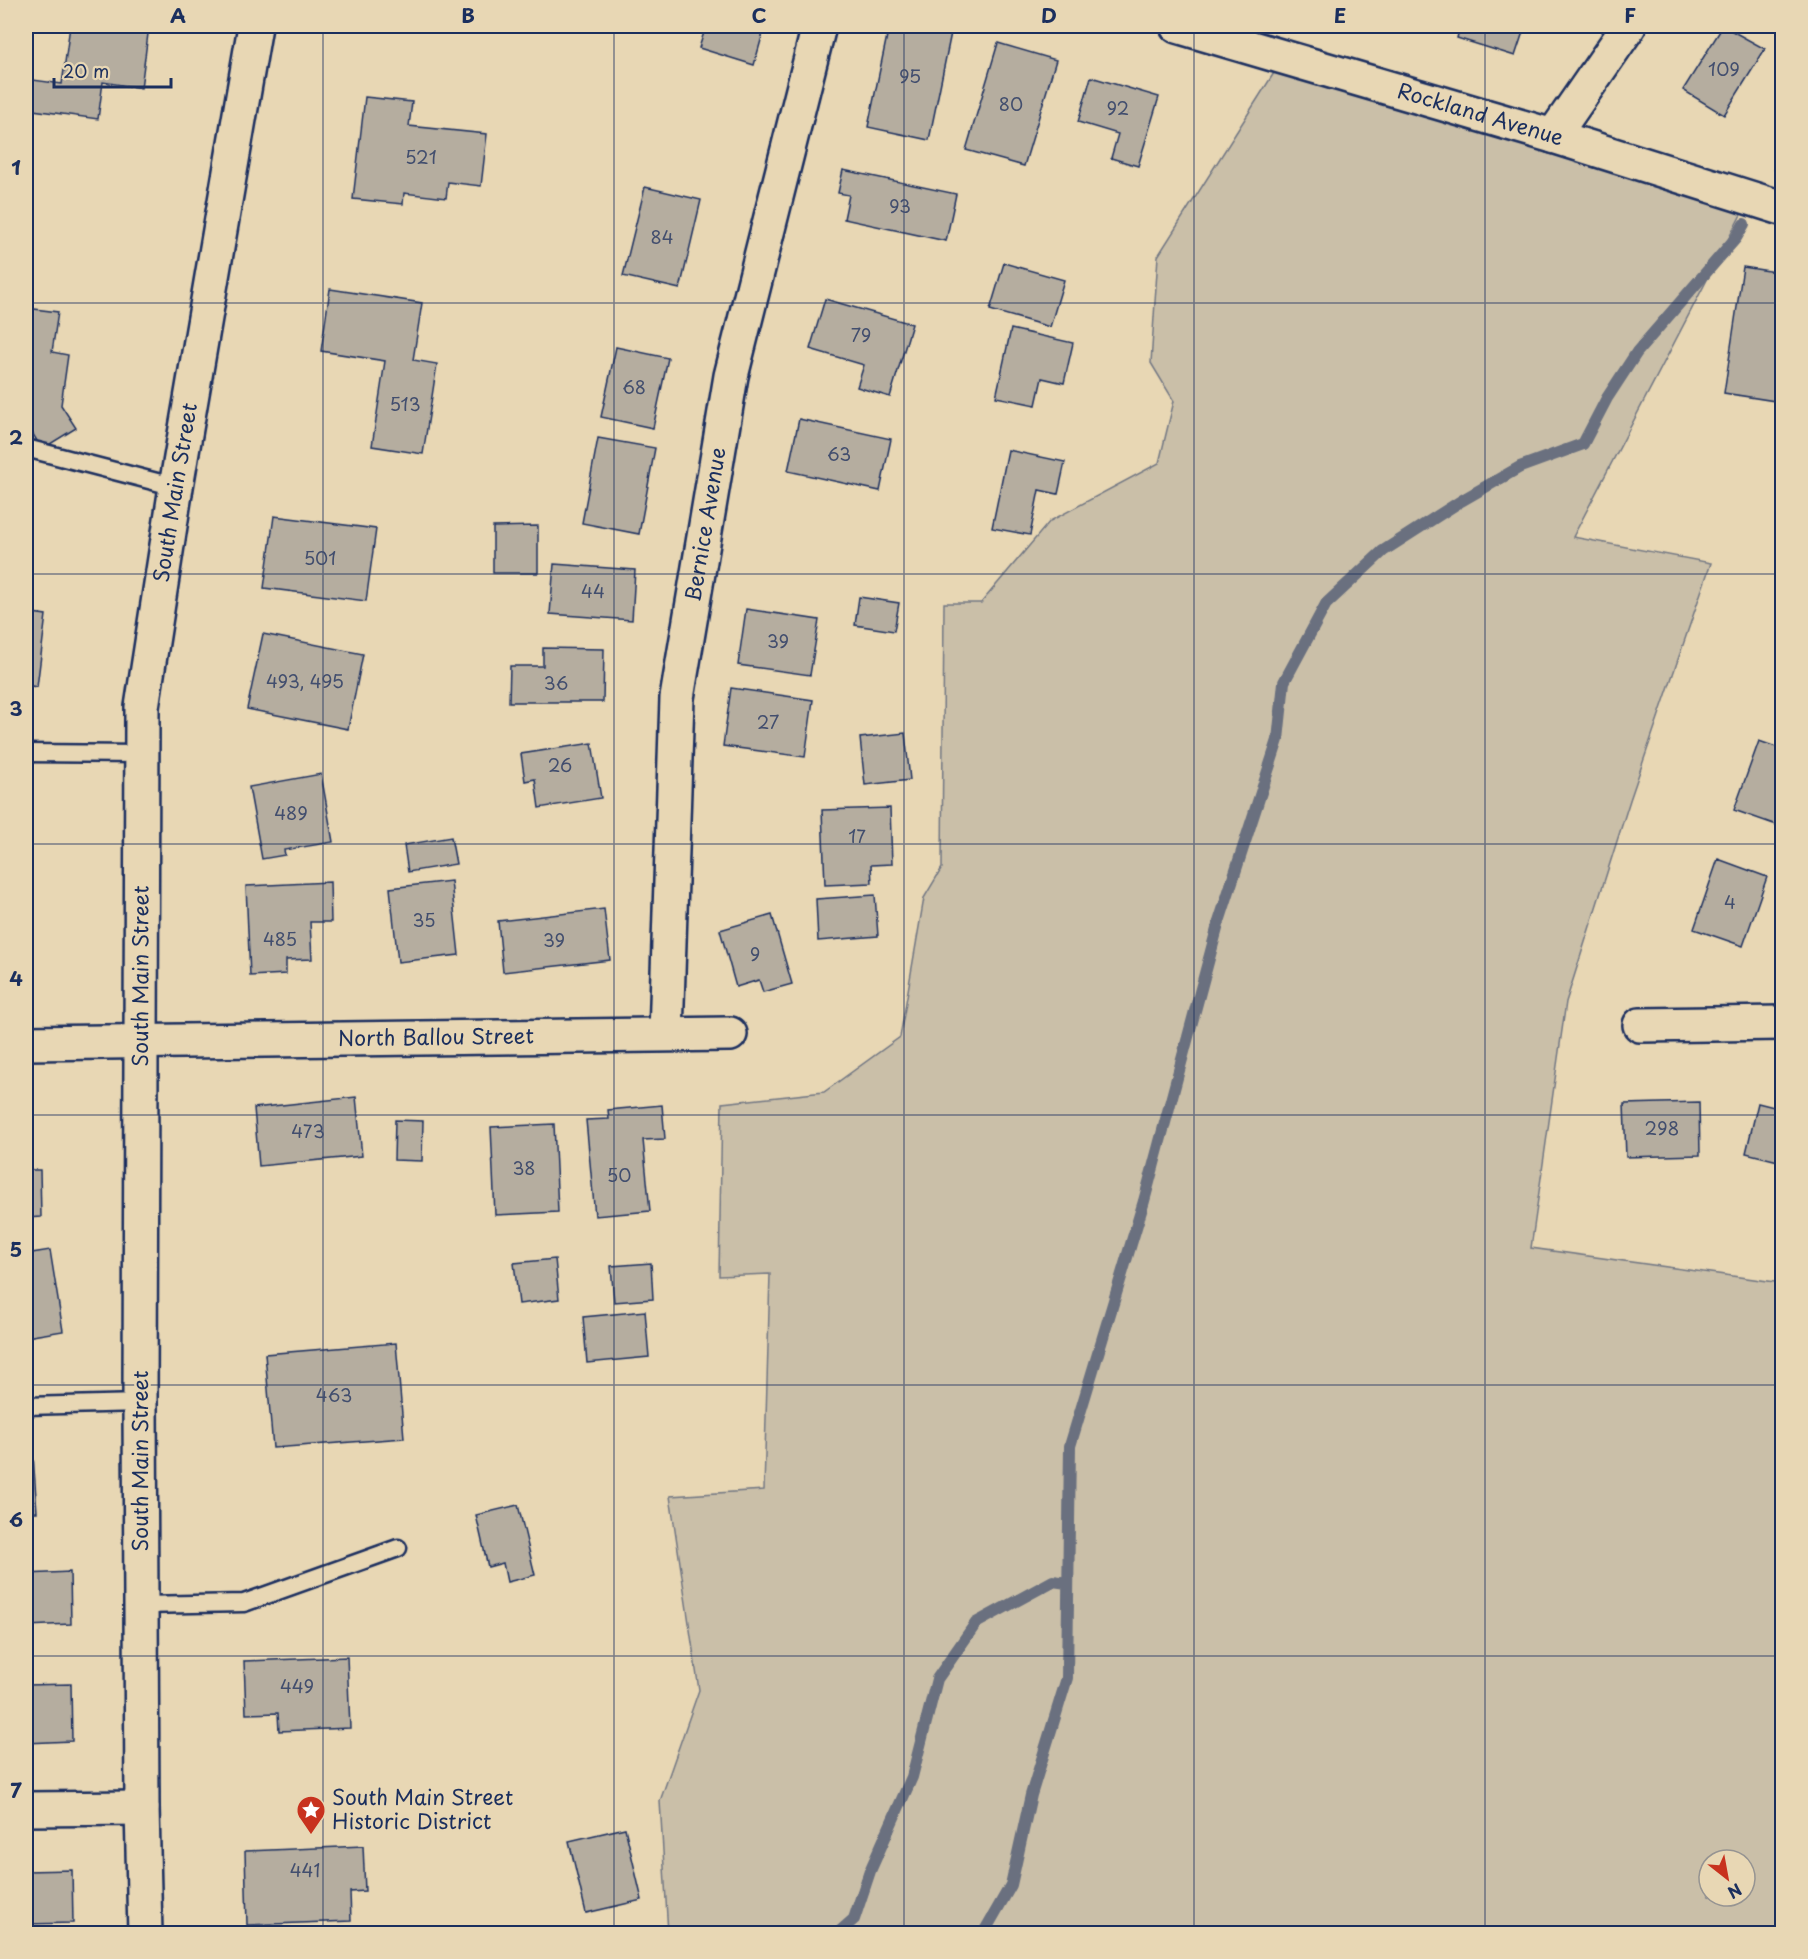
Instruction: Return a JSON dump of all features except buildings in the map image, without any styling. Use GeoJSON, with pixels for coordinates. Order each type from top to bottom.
{"type":"FeatureCollection","features":[{"type":"Feature","properties":{"kind":"street","name":"South Main Street"},"geometry":{"type":"LineString","coordinates":[[145,1934],[142,1808],[140,1403],[142,707],[176,487],[255,26]]}},
{"type":"Feature","properties":{"kind":"street","name":"Bernice Avenue"},"geometry":{"type":"LineString","coordinates":[[666,1034],[677,698],[731,376],[819,26]]}},
{"type":"Feature","properties":{"kind":"street","name":"Rockland Avenue"},"geometry":{"type":"LineString","coordinates":[[1178,26],[1227,33],[1782,208]]}},
{"type":"Feature","properties":{"kind":"street"},"geometry":{"type":"LineString","coordinates":[[1552,136],[1629,26]]}},
{"type":"Feature","properties":{"kind":"street"},"geometry":{"type":"LineString","coordinates":[[1640,1025],[1782,1023]]}},
{"type":"Feature","properties":{"kind":"street","name":"North Ballou Street"},"geometry":{"type":"LineString","coordinates":[[26,1043],[730,1034]]}},
{"type":"Feature","properties":{"kind":"street"},"geometry":{"type":"LineString","coordinates":[[26,1809],[142,1808]]}},
{"type":"Feature","properties":{"kind":"lane"},"geometry":{"type":"LineString","coordinates":[[26,448],[176,487]]}},
{"type":"Feature","properties":{"kind":"lane"},"geometry":{"type":"LineString","coordinates":[[26,753],[141,754]]}},
{"type":"Feature","properties":{"kind":"lane"},"geometry":{"type":"LineString","coordinates":[[26,1406],[140,1403]]}},
{"type":"Feature","properties":{"kind":"lane"},"geometry":{"type":"LineString","coordinates":[[142,1605],[244,1603],[398,1548]]}},
{"type":"Feature","properties":{"kind":"shaded area"},"geometry":{"type":"Polygon","coordinates":[[[1279,65],[1746,205],[1573,537],[1711,563],[1630,800],[1566,1002],[1531,1248],[1782,1283],[1782,1933],[668,1933],[660,1801],[699,1690],[670,1496],[764,1490],[770,1274],[719,1276],[722,1103],[824,1092],[900,1037],[924,898],[942,868],[944,603],[981,603],[1050,521],[1159,463],[1174,401],[1151,363],[1158,256],[1279,65]]]}},
{"type":"Feature","properties":{"kind":"waterway"},"geometry":{"type":"LineString","coordinates":[[1779,167],[1782,157]]}},
{"type":"Feature","properties":{"kind":"waterway"},"geometry":{"type":"LineString","coordinates":[[983,1934],[1011,1885],[1031,1795],[1067,1678],[1070,1446],[1144,1201],[1218,925],[1278,740],[1284,682],[1326,604],[1383,551],[1461,501],[1520,467],[1583,444],[1607,398],[1637,352],[1736,238],[1744,224]]}},
{"type":"Feature","properties":{"kind":"waterway"},"geometry":{"type":"LineString","coordinates":[[837,1934],[854,1919],[870,1871],[912,1777],[937,1679],[976,1623],[1053,1581],[1067,1583]]}},
{"type":"Feature","properties":{"kind":"place","name":"South Main Street Historic District"},"geometry":{"type":"Point","coordinates":[311,1836]}}]}
